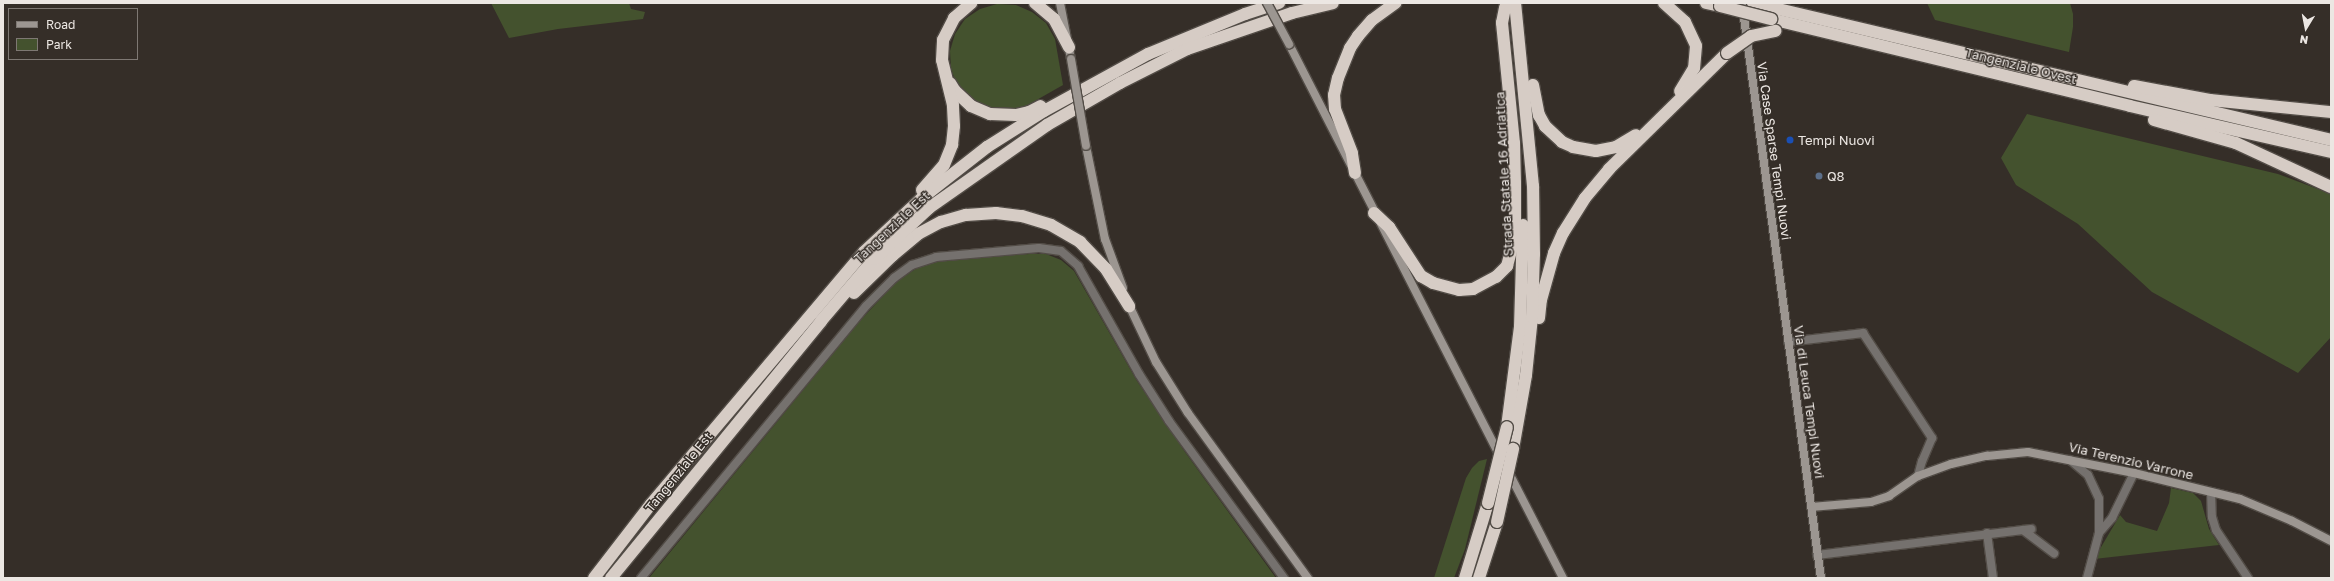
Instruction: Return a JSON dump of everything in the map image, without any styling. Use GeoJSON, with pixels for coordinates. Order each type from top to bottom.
{"type":"FeatureCollection","features":[{"type":"Feature","properties":{"kind":"highway"},"geometry":{"type":"LineString","coordinates":[[864,252],[873,238],[933,180],[944,165],[952,145],[954,126],[953,106],[942,60],[943,40],[954,18],[971,3]]}},
{"type":"Feature","properties":{"kind":"highway"},"geometry":{"type":"LineString","coordinates":[[1035,3],[1054,20],[1070,53]]}},
{"type":"Feature","properties":{"kind":"highway"},"geometry":{"type":"LineString","coordinates":[[1189,36],[1204,24],[1252,3]]}},
{"type":"Feature","properties":{"kind":"highway","name":"Tangenziale Est"},"geometry":{"type":"LineString","coordinates":[[594,578],[651,504],[864,252],[922,198],[987,147],[1044,111],[1123,68],[1189,36],[1279,3]]}},
{"type":"Feature","properties":{"kind":"highway","name":"Tangenziale Est"},"geometry":{"type":"LineString","coordinates":[[611,578],[821,321],[874,259],[929,208],[1047,125],[1120,83],[1187,49],[1292,13],[1333,3]]}},
{"type":"Feature","properties":{"kind":"highway"},"geometry":{"type":"LineString","coordinates":[[1355,173],[1352,153],[1335,109],[1334,96],[1338,78],[1350,48],[1358,36],[1372,20],[1395,3]]}},
{"type":"Feature","properties":{"kind":"highway"},"geometry":{"type":"LineString","coordinates":[[1521,3],[1535,102],[1539,115],[1545,126],[1562,142],[1573,147],[1596,151],[1616,147],[1634,137],[1679,93],[1694,68],[1696,46],[1692,33],[1680,16],[1664,3]]}},
{"type":"Feature","properties":{"kind":"highway","name":"Tangenziale Ovest"},"geometry":{"type":"LineString","coordinates":[[1706,3],[1884,34],[2068,79],[2331,140]]}},
{"type":"Feature","properties":{"kind":"highway","name":"Tangenziale Ovest"},"geometry":{"type":"LineString","coordinates":[[1753,3],[1770,13],[1906,52],[2130,106],[2331,152]]}},
{"type":"Feature","properties":{"kind":"highway"},"geometry":{"type":"LineString","coordinates":[[1787,3],[1874,26],[1884,34]]}},
{"type":"Feature","properties":{"kind":"highway"},"geometry":{"type":"LineString","coordinates":[[1374,213],[1389,227],[1421,276],[1433,283],[1459,290],[1473,289],[1496,277],[1507,266],[1512,254],[1515,236],[1514,143],[1502,23],[1508,4]]}},
{"type":"Feature","properties":{"kind":"highway","name":"Strada Statale 16 Adriatica"},"geometry":{"type":"LineString","coordinates":[[1479,578],[1497,522],[1513,449],[1512,428],[1520,327],[1522,202],[1508,4]]}},
{"type":"Feature","properties":{"kind":"highway"},"geometry":{"type":"LineString","coordinates":[[1512,428],[1526,413],[1542,300],[1548,272],[1563,233],[1585,198],[1609,169],[1727,53],[1751,36],[1775,31],[1796,32],[1890,54],[1906,52]]}},
{"type":"Feature","properties":{"kind":"highway"},"geometry":{"type":"LineString","coordinates":[[946,76],[955,91],[971,106],[990,114],[1008,116],[1029,112],[1109,70],[1123,68]]}},
{"type":"Feature","properties":{"kind":"highway"},"geometry":{"type":"LineString","coordinates":[[2068,79],[2104,81],[2210,100],[2331,112]]}},
{"type":"Feature","properties":{"kind":"highway"},"geometry":{"type":"LineString","coordinates":[[2130,106],[2150,119],[2236,143],[2331,187]]}},
{"type":"Feature","properties":{"kind":"highway"},"geometry":{"type":"LineString","coordinates":[[821,321],[838,310],[892,256],[918,234],[941,222],[966,215],[996,213],[1022,216],[1051,224],[1080,242],[1106,269],[1129,306]]}},
{"type":"Feature","properties":{"kind":"highway","name":"Strada Statale 16 Adriatica"},"geometry":{"type":"LineString","coordinates":[[1465,578],[1512,428]]}},
{"type":"Feature","properties":{"kind":"main road"},"geometry":{"type":"LineString","coordinates":[[1060,3],[1086,146],[1105,239],[1129,306],[1156,362],[1188,413],[1308,578]]}},
{"type":"Feature","properties":{"kind":"main road"},"geometry":{"type":"LineString","coordinates":[[1267,3],[1563,578]]}},
{"type":"Feature","properties":{"kind":"main road","name":"Via Case Sparse Tempi Nuovi"},"geometry":{"type":"LineString","coordinates":[[1742,3],[1783,301]]}},
{"type":"Feature","properties":{"kind":"main road","name":"Via di Leuca Tempi Nuovi"},"geometry":{"type":"LineString","coordinates":[[1783,301],[1821,578]]}},
{"type":"Feature","properties":{"kind":"main road","name":"Via Terenzio Varrone"},"geometry":{"type":"LineString","coordinates":[[1811,507],[1871,502],[1889,496],[1918,476],[1951,464],[1987,456],[2028,452],[2070,459],[2134,473],[2240,499],[2292,521],[2331,542]]}},
{"type":"Feature","properties":{"kind":"street"},"geometry":{"type":"LineString","coordinates":[[641,578],[866,306],[894,278],[912,265],[936,257],[1039,248],[1061,251],[1078,266],[1139,374],[1169,421],[1284,578]]}},
{"type":"Feature","properties":{"kind":"street"},"geometry":{"type":"LineString","coordinates":[[1788,342],[1863,333],[1932,438],[1922,461],[1918,476]]}},
{"type":"Feature","properties":{"kind":"street"},"geometry":{"type":"LineString","coordinates":[[2070,459],[2088,475],[2095,486],[2099,499],[2099,533],[2088,569],[2087,578]]}},
{"type":"Feature","properties":{"kind":"street"},"geometry":{"type":"LineString","coordinates":[[2099,533],[2112,518],[2134,473]]}},
{"type":"Feature","properties":{"kind":"street"},"geometry":{"type":"LineString","coordinates":[[2211,492],[2212,517],[2216,530],[2248,578]]}},
{"type":"Feature","properties":{"kind":"street"},"geometry":{"type":"LineString","coordinates":[[1818,555],[2027,529],[2054,553]]}},
{"type":"Feature","properties":{"kind":"street"},"geometry":{"type":"LineString","coordinates":[[1987,533],[1993,578]]}},
{"type":"Feature","properties":{"kind":"green space"},"geometry":{"type":"Polygon","coordinates":[[[491,3],[629,3],[631,9],[645,12],[643,19],[558,29],[509,38],[491,3]]]}},
{"type":"Feature","properties":{"kind":"green space"},"geometry":{"type":"Polygon","coordinates":[[[1927,3],[2070,3],[2073,14],[2073,27],[2069,52],[1935,20],[1927,3]]]}},
{"type":"Feature","properties":{"kind":"green space"},"geometry":{"type":"Polygon","coordinates":[[[997,4],[1016,5],[1032,12],[1046,23],[1055,39],[1063,85],[1019,110],[984,108],[969,99],[957,85],[951,69],[950,51],[955,34],[965,19],[980,9],[997,4]]]}},
{"type":"Feature","properties":{"kind":"green space"},"geometry":{"type":"Polygon","coordinates":[[[2027,114],[2278,174],[2331,194],[2331,337],[2298,373],[2152,292],[2078,224],[2016,185],[2001,158],[2027,114]]]}},
{"type":"Feature","properties":{"kind":"green space"},"geometry":{"type":"Polygon","coordinates":[[[1046,254],[1061,260],[1074,271],[1137,381],[1185,452],[1276,578],[649,578],[858,323],[896,282],[917,268],[937,261],[1046,254]]]}},
{"type":"Feature","properties":{"kind":"green space"},"geometry":{"type":"Polygon","coordinates":[[[1487,459],[1465,549],[1454,578],[1434,578],[1466,478],[1472,468],[1479,461],[1487,459]]]}},
{"type":"Feature","properties":{"kind":"green space"},"geometry":{"type":"Polygon","coordinates":[[[2171,488],[2193,493],[2201,501],[2209,529],[2219,545],[2094,559],[2120,515],[2126,522],[2157,531],[2169,503],[2171,488]]]}},
{"type":"Feature","properties":{"kind":"place","name":"Tempi Nuovi"},"geometry":{"type":"Point","coordinates":[1790,140]}},
{"type":"Feature","properties":{"kind":"place","name":"Q8"},"geometry":{"type":"Point","coordinates":[1819,176]}}]}
